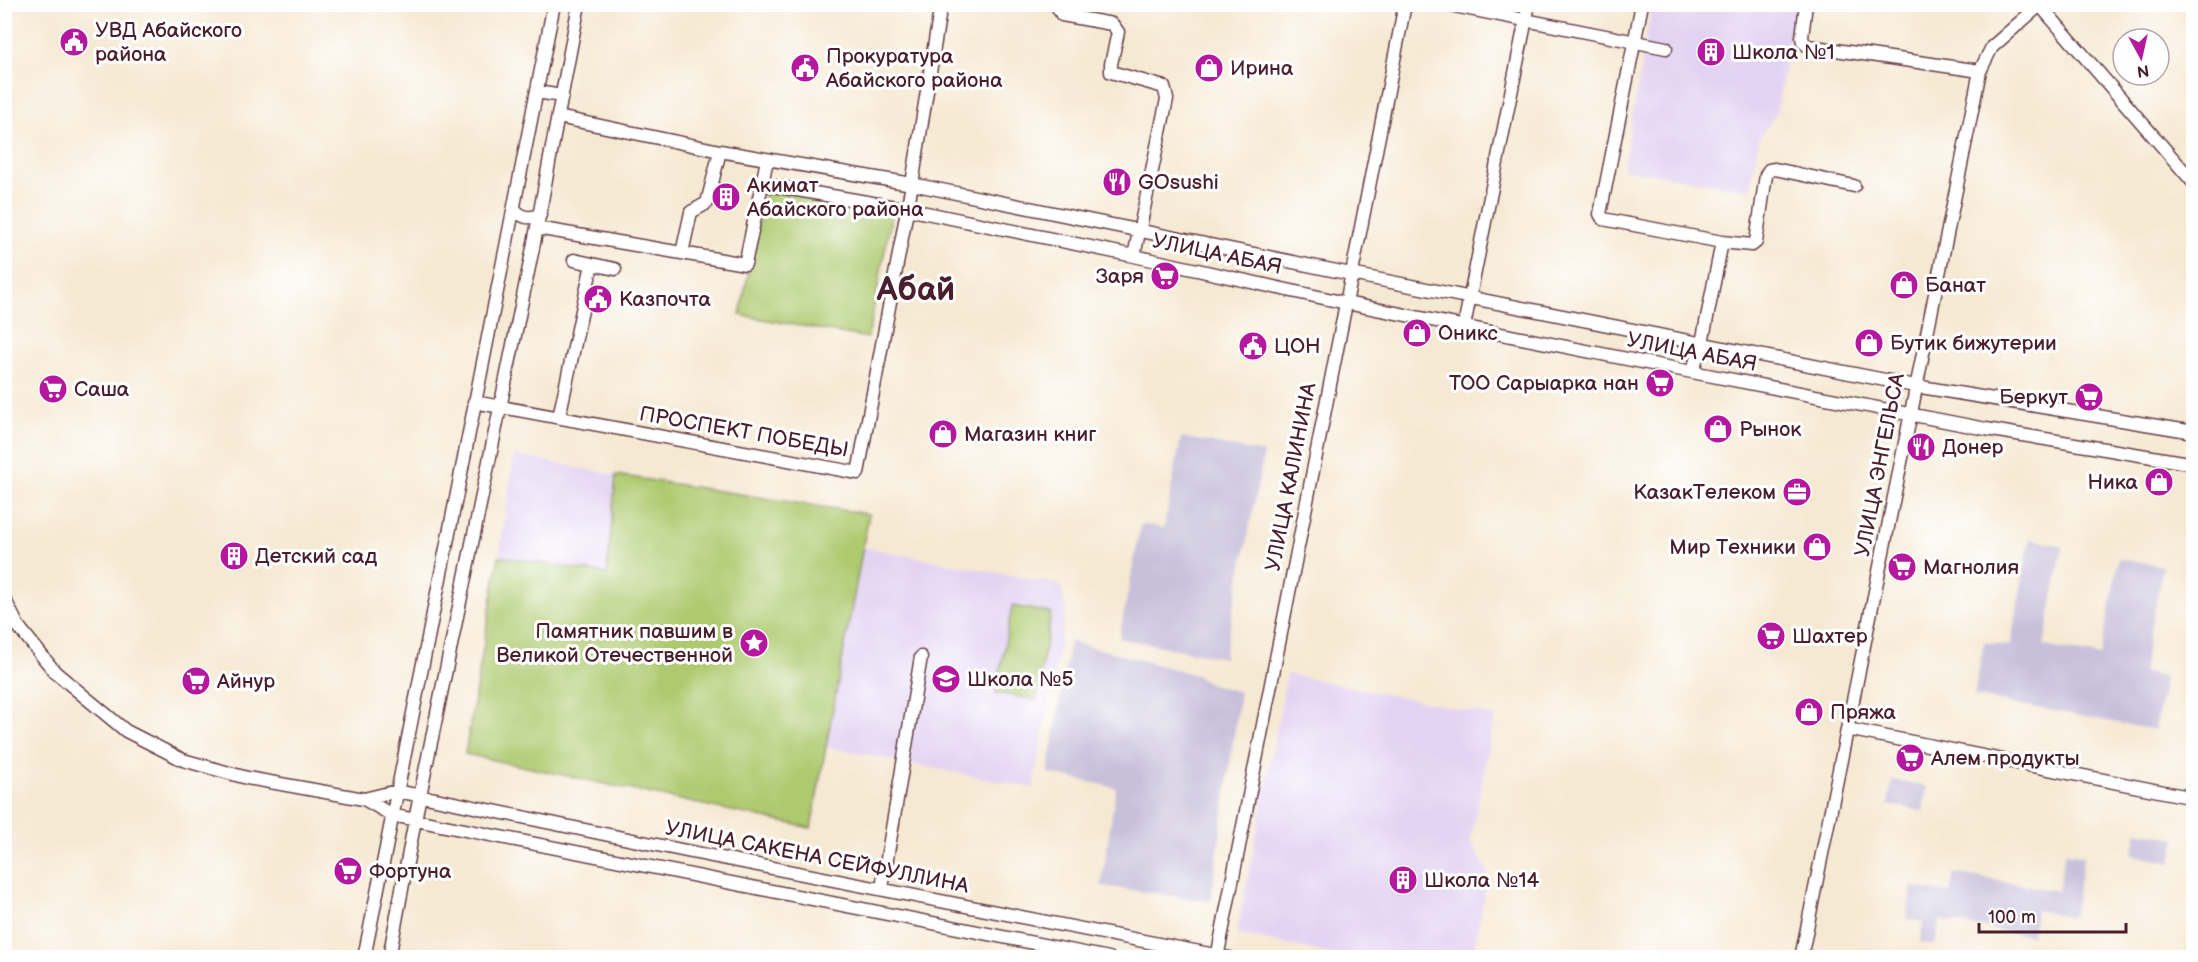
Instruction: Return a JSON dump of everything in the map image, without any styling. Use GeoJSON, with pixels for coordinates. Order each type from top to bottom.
{"type":"FeatureCollection","features":[{"type":"Feature","properties":{"kind":"street"},"geometry":{"type":"LineString","coordinates":[[364,957],[474,402],[515,210],[554,4]]}},
{"type":"Feature","properties":{"kind":"street"},"geometry":{"type":"LineString","coordinates":[[389,957],[415,820],[540,214],[579,4]]}},
{"type":"Feature","properties":{"kind":"street","name":"ПРОСПЕКТ ПОБЕДЫ"},"geometry":{"type":"LineString","coordinates":[[474,402],[858,472],[908,209],[941,4]]}},
{"type":"Feature","properties":{"kind":"street"},"geometry":{"type":"LineString","coordinates":[[558,117],[720,151],[912,184],[1140,230],[1167,99],[1166,92],[1164,87],[1111,72],[1118,32],[1116,27],[1112,24],[1062,15],[1056,4]]}},
{"type":"Feature","properties":{"kind":"street","name":"УЛИЦА КАЛИНИНА"},"geometry":{"type":"LineString","coordinates":[[1222,957],[1404,4]]}},
{"type":"Feature","properties":{"kind":"street"},"geometry":{"type":"LineString","coordinates":[[1444,4],[1666,48]]}},
{"type":"Feature","properties":{"kind":"street"},"geometry":{"type":"LineString","coordinates":[[1464,326],[1529,4]]}},
{"type":"Feature","properties":{"kind":"street"},"geometry":{"type":"LineString","coordinates":[[1642,4],[1601,217],[1722,242],[1752,245],[1756,242],[1766,175],[1769,170],[1775,169],[1854,186]]}},
{"type":"Feature","properties":{"kind":"street"},"geometry":{"type":"LineString","coordinates":[[1806,4],[1802,37],[1803,42],[1808,46],[1980,71]]}},
{"type":"Feature","properties":{"kind":"street"},"geometry":{"type":"LineString","coordinates":[[2040,5],[2193,183]]}},
{"type":"Feature","properties":{"kind":"street","name":"УЛИЦА ЭНГЕЛЬСА"},"geometry":{"type":"LineString","coordinates":[[1801,957],[1980,71],[1992,47],[2040,5]]}},
{"type":"Feature","properties":{"kind":"street"},"geometry":{"type":"LineString","coordinates":[[537,92],[562,96]]}},
{"type":"Feature","properties":{"kind":"street"},"geometry":{"type":"LineString","coordinates":[[682,253],[691,212],[707,203],[720,151]]}},
{"type":"Feature","properties":{"kind":"street"},"geometry":{"type":"LineString","coordinates":[[537,228],[745,264],[767,160]]}},
{"type":"Feature","properties":{"kind":"street"},"geometry":{"type":"LineString","coordinates":[[762,184],[908,209],[1134,256]]}},
{"type":"Feature","properties":{"kind":"street"},"geometry":{"type":"LineString","coordinates":[[515,210],[521,216],[532,218],[540,214]]}},
{"type":"Feature","properties":{"kind":"street","name":"УЛИЦА АБАЯ"},"geometry":{"type":"LineString","coordinates":[[2193,432],[1916,386],[1140,230],[1134,256],[1346,303],[1910,415],[2193,464]]}},
{"type":"Feature","properties":{"kind":"street"},"geometry":{"type":"LineString","coordinates":[[1692,372],[1702,343],[1722,242]]}},
{"type":"Feature","properties":{"kind":"street"},"geometry":{"type":"LineString","coordinates":[[574,260],[615,269]]}},
{"type":"Feature","properties":{"kind":"street"},"geometry":{"type":"LineString","coordinates":[[559,417],[592,264]]}},
{"type":"Feature","properties":{"kind":"street"},"geometry":{"type":"LineString","coordinates":[[4,598],[18,626],[55,672],[126,731],[183,760],[247,778],[364,799],[397,791]]}},
{"type":"Feature","properties":{"kind":"street"},"geometry":{"type":"LineString","coordinates":[[882,888],[921,657]]}},
{"type":"Feature","properties":{"kind":"street"},"geometry":{"type":"LineString","coordinates":[[1847,729],[2193,798]]}},
{"type":"Feature","properties":{"kind":"street","name":"УЛИЦА САКЕНА СЕЙФУЛЛИНА"},"geometry":{"type":"LineString","coordinates":[[397,791],[686,851],[1222,957]]}},
{"type":"Feature","properties":{"kind":"street","name":"УЛИЦА САКЕНА СЕЙФУЛЛИНА"},"geometry":{"type":"LineString","coordinates":[[364,799],[392,815],[415,820],[1109,957]]}},
{"type":"Feature","properties":{"kind":"street"},"geometry":{"type":"LineString","coordinates":[[682,873],[686,851]]}},
{"type":"Feature","properties":{"kind":"shaded area"},"geometry":{"type":"Polygon","coordinates":[[[1652,5],[1796,5],[1776,114],[1759,138],[1750,190],[1623,169],[1652,5]]]}},
{"type":"Feature","properties":{"kind":"shaded area"},"geometry":{"type":"Polygon","coordinates":[[[1181,437],[1264,453],[1224,658],[1119,638],[1141,524],[1164,528],[1181,437]]]}},
{"type":"Feature","properties":{"kind":"shaded area"},"geometry":{"type":"Polygon","coordinates":[[[514,455],[616,475],[607,574],[499,556],[514,455]]]}},
{"type":"Feature","properties":{"kind":"shaded area"},"geometry":{"type":"Polygon","coordinates":[[[2030,539],[2063,546],[2044,646],[2100,656],[2119,558],[2163,566],[2142,672],[2165,677],[2155,730],[1974,696],[1984,642],[2010,646],[2030,539]]]}},
{"type":"Feature","properties":{"kind":"shaded area","name":"Школа №5"},"geometry":{"type":"Polygon","coordinates":[[[863,547],[1061,585],[1066,610],[1033,788],[827,747],[863,547]]]}},
{"type":"Feature","properties":{"kind":"shaded area"},"geometry":{"type":"Polygon","coordinates":[[[1070,641],[1196,675],[1211,684],[1240,692],[1211,901],[1101,886],[1116,788],[1048,773],[1070,641]]]}},
{"type":"Feature","properties":{"kind":"shaded area"},"geometry":{"type":"Polygon","coordinates":[[[1287,674],[1495,716],[1470,842],[1489,873],[1472,957],[1347,957],[1237,934],[1287,674]]]}},
{"type":"Feature","properties":{"kind":"shaded area"},"geometry":{"type":"Polygon","coordinates":[[[1892,780],[1927,787],[1923,811],[1888,805],[1892,780]]]}},
{"type":"Feature","properties":{"kind":"shaded area"},"geometry":{"type":"Polygon","coordinates":[[[2137,831],[2176,838],[2171,863],[2132,855],[2137,831]]]}},
{"type":"Feature","properties":{"kind":"shaded area"},"geometry":{"type":"Polygon","coordinates":[[[2065,852],[2084,856],[2073,917],[2036,910],[2032,936],[1940,920],[1935,945],[1920,942],[1923,922],[1906,919],[1912,887],[1950,893],[1954,873],[2058,891],[2065,852]]]}},
{"type":"Feature","properties":{"kind":"green space"},"geometry":{"type":"Polygon","coordinates":[[[765,189],[892,214],[868,338],[740,315],[765,189]]]}},
{"type":"Feature","properties":{"kind":"green space"},"geometry":{"type":"Polygon","coordinates":[[[616,475],[869,514],[811,828],[465,754],[499,556],[607,574],[616,475]]]}},
{"type":"Feature","properties":{"kind":"green space"},"geometry":{"type":"Polygon","coordinates":[[[1012,606],[1051,613],[1036,700],[996,693],[1012,606]]]}},
{"type":"Feature","properties":{"kind":"place","name":"УВД Абайского района"},"geometry":{"type":"Point","coordinates":[74,42]}},
{"type":"Feature","properties":{"kind":"place","name":"Школа №1"},"geometry":{"type":"Point","coordinates":[1711,52]}},
{"type":"Feature","properties":{"kind":"place","name":"Прокуратура Абайского района"},"geometry":{"type":"Point","coordinates":[805,68]}},
{"type":"Feature","properties":{"kind":"place","name":"Ирина"},"geometry":{"type":"Point","coordinates":[1209,68]}},
{"type":"Feature","properties":{"kind":"place","name":"GOsushi"},"geometry":{"type":"Point","coordinates":[1117,182]}},
{"type":"Feature","properties":{"kind":"place","name":"Акимат Абайского района"},"geometry":{"type":"Point","coordinates":[726,197]}},
{"type":"Feature","properties":{"kind":"place","name":"Заря"},"geometry":{"type":"Point","coordinates":[1165,276]}},
{"type":"Feature","properties":{"kind":"place","name":"Банат"},"geometry":{"type":"Point","coordinates":[1904,285]}},
{"type":"Feature","properties":{"kind":"place","name":"Казпочта"},"geometry":{"type":"Point","coordinates":[598,299]}},
{"type":"Feature","properties":{"kind":"place","name":"Оникс"},"geometry":{"type":"Point","coordinates":[1417,333]}},
{"type":"Feature","properties":{"kind":"place","name":"Бутик бижутерии"},"geometry":{"type":"Point","coordinates":[1869,343]}},
{"type":"Feature","properties":{"kind":"place","name":"ЦОН"},"geometry":{"type":"Point","coordinates":[1253,346]}},
{"type":"Feature","properties":{"kind":"place","name":"ТОО Сарыарка нан"},"geometry":{"type":"Point","coordinates":[1660,383]}},
{"type":"Feature","properties":{"kind":"place","name":"Саша"},"geometry":{"type":"Point","coordinates":[53,389]}},
{"type":"Feature","properties":{"kind":"place","name":"Беркут"},"geometry":{"type":"Point","coordinates":[2089,397]}},
{"type":"Feature","properties":{"kind":"place","name":"Рынок"},"geometry":{"type":"Point","coordinates":[1718,429]}},
{"type":"Feature","properties":{"kind":"place","name":"Магазин книг"},"geometry":{"type":"Point","coordinates":[943,434]}},
{"type":"Feature","properties":{"kind":"place","name":"Донер"},"geometry":{"type":"Point","coordinates":[1921,447]}},
{"type":"Feature","properties":{"kind":"place","name":"Ника"},"geometry":{"type":"Point","coordinates":[2159,482]}},
{"type":"Feature","properties":{"kind":"place","name":"КазакТелеком"},"geometry":{"type":"Point","coordinates":[1797,492]}},
{"type":"Feature","properties":{"kind":"place","name":"Мир Техники"},"geometry":{"type":"Point","coordinates":[1817,547]}},
{"type":"Feature","properties":{"kind":"place","name":"Детский сад"},"geometry":{"type":"Point","coordinates":[234,556]}},
{"type":"Feature","properties":{"kind":"place","name":"Магнолия"},"geometry":{"type":"Point","coordinates":[1902,567]}},
{"type":"Feature","properties":{"kind":"place","name":"Шахтер"},"geometry":{"type":"Point","coordinates":[1771,636]}},
{"type":"Feature","properties":{"kind":"place","name":"Памятник павшим в Великой Отечественной"},"geometry":{"type":"Point","coordinates":[754,643]}},
{"type":"Feature","properties":{"kind":"place","name":"Школа №5"},"geometry":{"type":"Point","coordinates":[946,679]}},
{"type":"Feature","properties":{"kind":"place","name":"Айнур"},"geometry":{"type":"Point","coordinates":[196,681]}},
{"type":"Feature","properties":{"kind":"place","name":"Пряжа"},"geometry":{"type":"Point","coordinates":[1809,712]}},
{"type":"Feature","properties":{"kind":"place","name":"Алем продукты"},"geometry":{"type":"Point","coordinates":[1910,758]}},
{"type":"Feature","properties":{"kind":"place","name":"Фортуна"},"geometry":{"type":"Point","coordinates":[348,871]}},
{"type":"Feature","properties":{"kind":"place","name":"Школа №14"},"geometry":{"type":"Point","coordinates":[1403,880]}},
{"type":"Feature","properties":{"kind":"district","name":"Абай"},"geometry":{"type":"Point","coordinates":[916,290]}}]}
